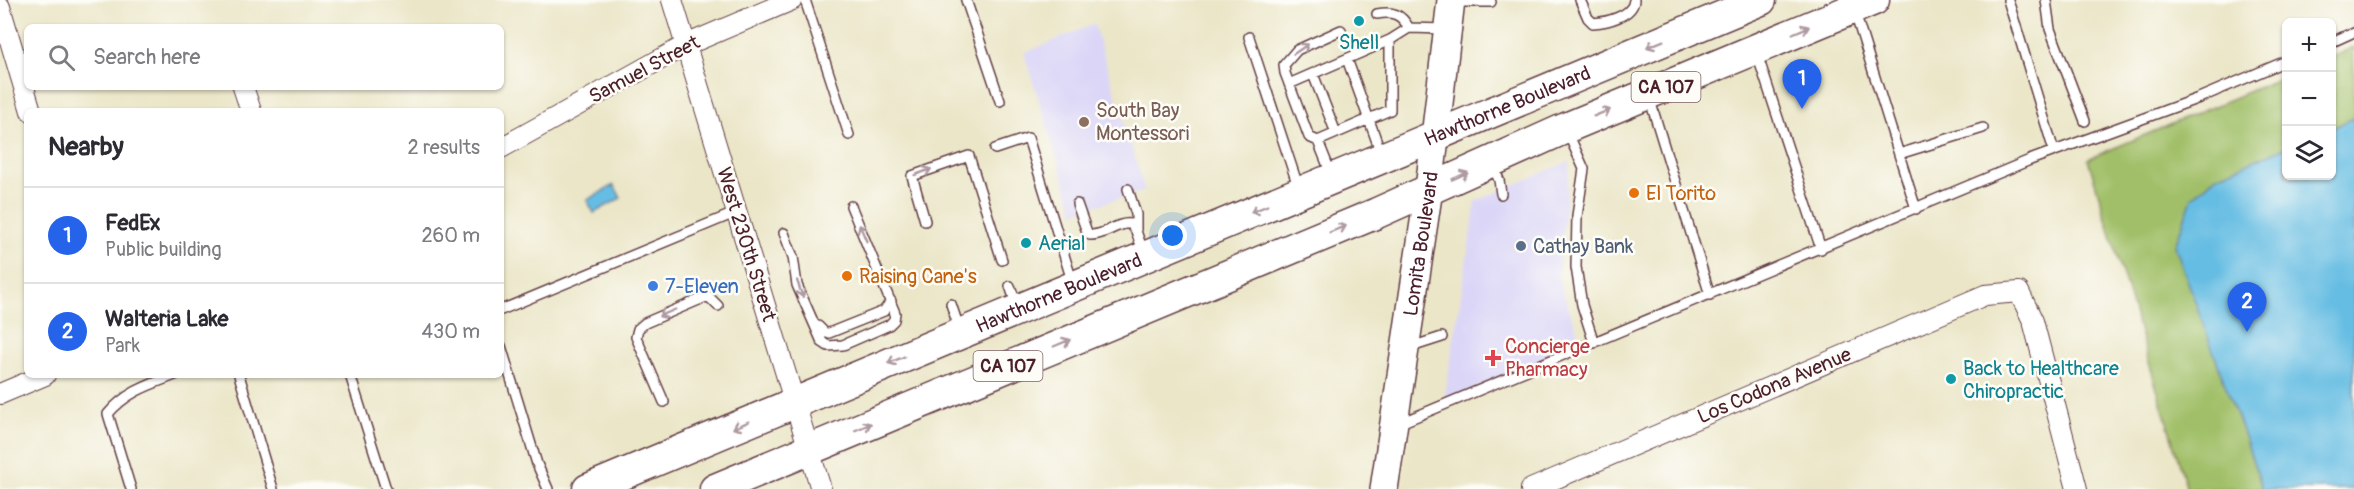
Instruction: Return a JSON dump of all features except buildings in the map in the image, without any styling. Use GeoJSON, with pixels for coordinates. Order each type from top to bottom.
{"type":"FeatureCollection","features":[{"type":"Feature","properties":{"kind":"main road","name":"Hawthorne Boulevard"},"geometry":{"type":"LineString","coordinates":[[588,489],[960,333],[1014,297],[1074,286],[1140,243],[1300,192],[1436,135],[1729,6],[1761,0]]}},
{"type":"Feature","properties":{"kind":"main road","name":"Lomita Boulevard"},"geometry":{"type":"LineString","coordinates":[[1383,489],[1429,189],[1451,1]]}},
{"type":"Feature","properties":{"kind":"main road","name":"CA 107"},"geometry":{"type":"LineString","coordinates":[[715,489],[1864,4]]}},
{"type":"Feature","properties":{"kind":"street","name":"West 230th Street"},"geometry":{"type":"LineString","coordinates":[[672,0],[821,489]]}},
{"type":"Feature","properties":{"kind":"street","name":"Samuel Street"},"geometry":{"type":"LineString","coordinates":[[504,145],[686,45],[792,0]]}},
{"type":"Feature","properties":{"kind":"street"},"geometry":{"type":"LineString","coordinates":[[0,8],[24,88]]}},
{"type":"Feature","properties":{"kind":"street"},"geometry":{"type":"LineString","coordinates":[[25,90],[30,108]]}},
{"type":"Feature","properties":{"kind":"street"},"geometry":{"type":"LineString","coordinates":[[244,90],[250,108]]}},
{"type":"Feature","properties":{"kind":"street","name":"Los Codona Avenue"},"geometry":{"type":"LineString","coordinates":[[1532,488],[1985,295],[2019,292],[2033,321],[2074,488]]}},
{"type":"Feature","properties":{"kind":"street"},"geometry":{"type":"LineString","coordinates":[[0,394],[38,378]]}},
{"type":"Feature","properties":{"kind":"lane"},"geometry":{"type":"LineString","coordinates":[[805,0],[849,135]]}},
{"type":"Feature","properties":{"kind":"lane"},"geometry":{"type":"LineString","coordinates":[[966,0],[1000,101]]}},
{"type":"Feature","properties":{"kind":"lane"},"geometry":{"type":"LineString","coordinates":[[1580,0],[1588,18],[1593,23],[1605,22],[1629,11],[1634,0]]}},
{"type":"Feature","properties":{"kind":"lane"},"geometry":{"type":"LineString","coordinates":[[2008,0],[2054,151]]}},
{"type":"Feature","properties":{"kind":"lane"},"geometry":{"type":"LineString","coordinates":[[2046,0],[2050,29],[2085,121]]}},
{"type":"Feature","properties":{"kind":"lane"},"geometry":{"type":"LineString","coordinates":[[1451,1],[1491,2]]}},
{"type":"Feature","properties":{"kind":"lane"},"geometry":{"type":"LineString","coordinates":[[1864,4],[1899,154],[1916,208]]}},
{"type":"Feature","properties":{"kind":"lane"},"geometry":{"type":"LineString","coordinates":[[1377,14],[1396,13],[1409,28]]}},
{"type":"Feature","properties":{"kind":"lane"},"geometry":{"type":"LineString","coordinates":[[1288,84],[1390,40],[1409,28],[1447,29]]}},
{"type":"Feature","properties":{"kind":"lane"},"geometry":{"type":"LineString","coordinates":[[1333,179],[1318,141],[1309,137],[1288,84],[1284,65],[1290,57],[1307,44],[1341,30]]}},
{"type":"Feature","properties":{"kind":"lane"},"geometry":{"type":"LineString","coordinates":[[2336,40],[2354,32]]}},
{"type":"Feature","properties":{"kind":"lane"},"geometry":{"type":"LineString","coordinates":[[1249,37],[1300,192]]}},
{"type":"Feature","properties":{"kind":"lane"},"geometry":{"type":"LineString","coordinates":[[1318,141],[1390,110],[1390,40]]}},
{"type":"Feature","properties":{"kind":"lane"},"geometry":{"type":"LineString","coordinates":[[1756,50],[1821,249]]}},
{"type":"Feature","properties":{"kind":"lane"},"geometry":{"type":"LineString","coordinates":[[1347,58],[1382,158]]}},
{"type":"Feature","properties":{"kind":"lane"},"geometry":{"type":"LineString","coordinates":[[1394,426],[2054,151],[2199,98],[2282,63]]}},
{"type":"Feature","properties":{"kind":"lane"},"geometry":{"type":"LineString","coordinates":[[1313,74],[1336,133]]}},
{"type":"Feature","properties":{"kind":"lane"},"geometry":{"type":"LineString","coordinates":[[1648,94],[1710,295]]}},
{"type":"Feature","properties":{"kind":"lane"},"geometry":{"type":"LineString","coordinates":[[1566,128],[1584,170],[1577,216],[1576,267],[1582,305],[1594,344]]}},
{"type":"Feature","properties":{"kind":"lane"},"geometry":{"type":"LineString","coordinates":[[1899,154],[1983,128]]}},
{"type":"Feature","properties":{"kind":"lane"},"geometry":{"type":"LineString","coordinates":[[995,149],[1028,138],[1074,286]]}},
{"type":"Feature","properties":{"kind":"lane"},"geometry":{"type":"LineString","coordinates":[[925,221],[912,176],[969,156],[1002,260]]}},
{"type":"Feature","properties":{"kind":"lane"},"geometry":{"type":"LineString","coordinates":[[1491,162],[1498,180],[1500,194]]}},
{"type":"Feature","properties":{"kind":"lane"},"geometry":{"type":"LineString","coordinates":[[1128,189],[1136,214],[1140,243]]}},
{"type":"Feature","properties":{"kind":"lane"},"geometry":{"type":"LineString","coordinates":[[1077,204],[1090,235],[1098,235],[1126,223],[1131,224],[1140,243]]}},
{"type":"Feature","properties":{"kind":"lane"},"geometry":{"type":"LineString","coordinates":[[784,233],[794,257],[797,285],[822,342],[834,347],[889,325],[894,320],[895,313],[851,206]]}},
{"type":"Feature","properties":{"kind":"lane"},"geometry":{"type":"LineString","coordinates":[[504,309],[737,212]]}},
{"type":"Feature","properties":{"kind":"lane"},"geometry":{"type":"LineString","coordinates":[[664,402],[636,337],[638,329],[645,322],[708,296],[718,306]]}},
{"type":"Feature","properties":{"kind":"lane"},"geometry":{"type":"LineString","coordinates":[[812,320],[820,329],[829,333],[884,311],[891,301]]}},
{"type":"Feature","properties":{"kind":"lane"},"geometry":{"type":"LineString","coordinates":[[951,304],[960,333]]}},
{"type":"Feature","properties":{"kind":"lane"},"geometry":{"type":"LineString","coordinates":[[1406,349],[1442,336]]}},
{"type":"Feature","properties":{"kind":"lane"},"geometry":{"type":"LineString","coordinates":[[504,356],[537,464],[548,489]]}},
{"type":"Feature","properties":{"kind":"lane"},"geometry":{"type":"LineString","coordinates":[[131,489],[108,414],[121,399],[136,389],[167,378]]}},
{"type":"Feature","properties":{"kind":"lane"},"geometry":{"type":"LineString","coordinates":[[240,378],[273,489]]}},
{"type":"Feature","properties":{"kind":"lane"},"geometry":{"type":"LineString","coordinates":[[351,378],[386,489]]}},
{"type":"Feature","properties":{"kind":"shaded area","name":"South Bay Montessori"},"geometry":{"type":"Polygon","coordinates":[[[1094,24],[1145,191],[1074,212],[1024,53],[1094,24]]]}},
{"type":"Feature","properties":{"kind":"shaded area"},"geometry":{"type":"Polygon","coordinates":[[[1570,161],[1558,278],[1582,344],[1444,401],[1476,201],[1570,161]]]}},
{"type":"Feature","properties":{"kind":"green space"},"geometry":{"type":"Polygon","coordinates":[[[2354,47],[2354,489],[2187,489],[2088,159],[2282,78],[2282,180],[2336,180],[2336,55],[2354,47]]]}},
{"type":"Feature","properties":{"kind":"water"},"geometry":{"type":"Polygon","coordinates":[[[2354,118],[2354,489],[2263,489],[2175,246],[2192,198],[2215,177],[2282,149],[2282,180],[2336,180],[2336,126],[2354,118]]]}},
{"type":"Feature","properties":{"kind":"water"},"geometry":{"type":"Polygon","coordinates":[[[614,185],[621,198],[594,213],[587,200],[614,185]]]}},
{"type":"Feature","properties":{"kind":"place","name":"Shell"},"geometry":{"type":"Point","coordinates":[1359,21]}},
{"type":"Feature","properties":{"kind":"place","name":"FedEx"},"geometry":{"type":"Point","coordinates":[1802,109]}},
{"type":"Feature","properties":{"kind":"place","name":"South Bay Montessori"},"geometry":{"type":"Point","coordinates":[1084,122]}},
{"type":"Feature","properties":{"kind":"place","name":"El Torito"},"geometry":{"type":"Point","coordinates":[1634,193]}},
{"type":"Feature","properties":{"kind":"place","name":"Aerial"},"geometry":{"type":"Point","coordinates":[1026,243]}},
{"type":"Feature","properties":{"kind":"place","name":"Cathay Bank"},"geometry":{"type":"Point","coordinates":[1521,246]}},
{"type":"Feature","properties":{"kind":"place","name":"Raising Cane's"},"geometry":{"type":"Point","coordinates":[847,276]}},
{"type":"Feature","properties":{"kind":"place","name":"7-Eleven"},"geometry":{"type":"Point","coordinates":[653,286]}},
{"type":"Feature","properties":{"kind":"place","name":"Walteria Lake"},"geometry":{"type":"Point","coordinates":[2247,332]}},
{"type":"Feature","properties":{"kind":"place","name":"Concierge Pharmacy"},"geometry":{"type":"Point","coordinates":[1493,358]}},
{"type":"Feature","properties":{"kind":"place","name":"Back to Healthcare Chiropractic"},"geometry":{"type":"Point","coordinates":[1951,379]}}]}
